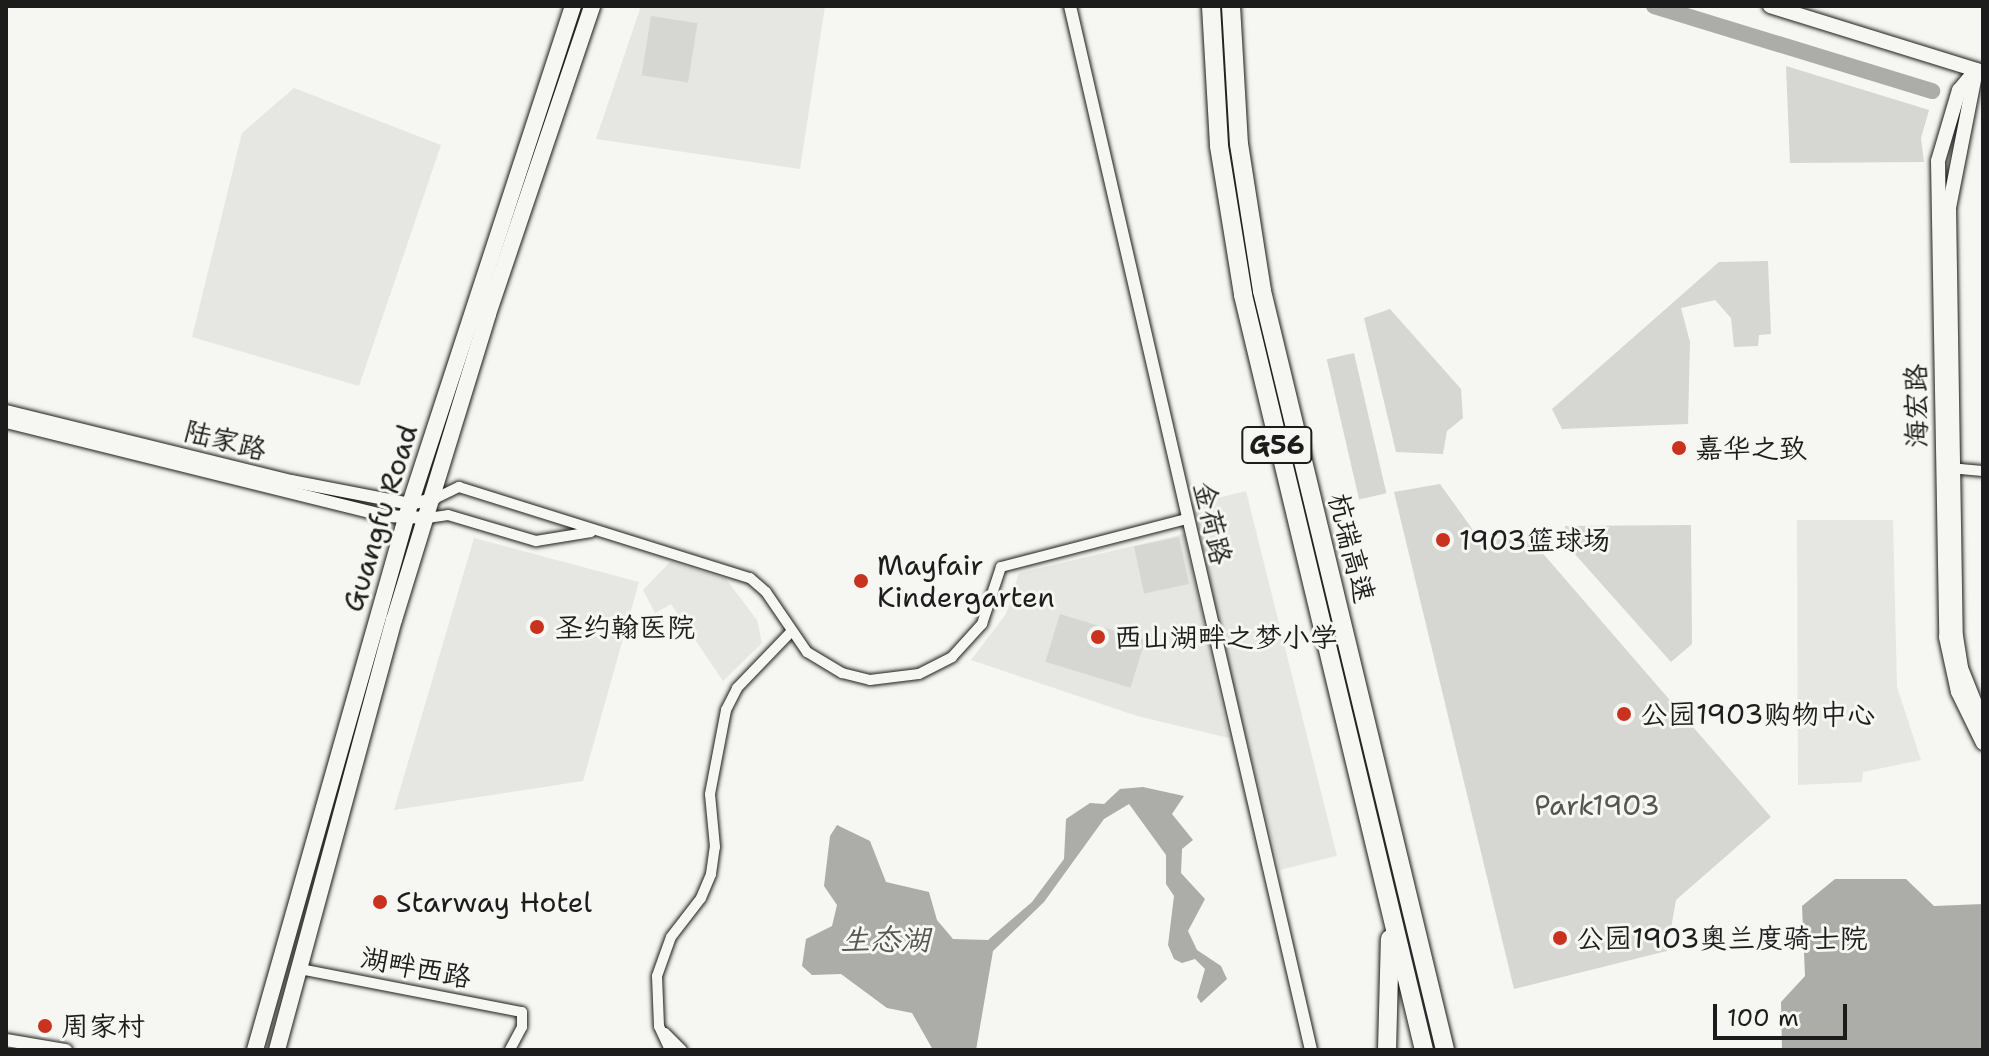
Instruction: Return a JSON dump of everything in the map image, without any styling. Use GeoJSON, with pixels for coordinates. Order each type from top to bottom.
{"type":"FeatureCollection","features":[{"type":"Feature","properties":{"kind":"highway","name":"杭瑞高速"},"geometry":{"type":"LineString","coordinates":[[1211,6],[1219,146],[1243,295],[1424,1050]]}},
{"type":"Feature","properties":{"kind":"highway","name":"杭瑞高速"},"geometry":{"type":"LineString","coordinates":[[1231,6],[1238,132],[1262,291],[1447,1050]]}},
{"type":"Feature","properties":{"kind":"highway"},"geometry":{"type":"LineString","coordinates":[[1381,873],[1391,957],[1387,1050]]}},
{"type":"Feature","properties":{"kind":"main road","name":"Guangfu Road"},"geometry":{"type":"LineString","coordinates":[[255,1050],[408,511],[573,6]]}},
{"type":"Feature","properties":{"kind":"main road","name":"Guangfu Road"},"geometry":{"type":"LineString","coordinates":[[277,1050],[385,653],[488,314],[592,6]]}},
{"type":"Feature","properties":{"kind":"main road"},"geometry":{"type":"LineString","coordinates":[[1770,6],[1981,65]]}},
{"type":"Feature","properties":{"kind":"main road"},"geometry":{"type":"LineString","coordinates":[[1803,6],[1981,65]]}},
{"type":"Feature","properties":{"kind":"main road","name":"海宏路"},"geometry":{"type":"LineString","coordinates":[[1981,65],[1949,207],[1948,468],[1951,670],[1983,743]]}},
{"type":"Feature","properties":{"kind":"main road","name":"海宏路"},"geometry":{"type":"LineString","coordinates":[[1948,468],[1956,636],[1961,668],[1983,723]]}},
{"type":"Feature","properties":{"kind":"street","name":"金荷路"},"geometry":{"type":"LineString","coordinates":[[1070,6],[1311,1050]]}},
{"type":"Feature","properties":{"kind":"street","name":"陆家路"},"geometry":{"type":"LineString","coordinates":[[6,411],[427,518]]}},
{"type":"Feature","properties":{"kind":"street","name":"陆家路"},"geometry":{"type":"LineString","coordinates":[[6,422],[408,511],[434,499]]}},
{"type":"Feature","properties":{"kind":"street"},"geometry":{"type":"LineString","coordinates":[[1948,468],[1983,471]]}},
{"type":"Feature","properties":{"kind":"street"},"geometry":{"type":"LineString","coordinates":[[434,499],[459,487],[591,532],[750,578],[766,592],[790,633],[807,652],[842,673],[870,680],[919,674],[942,666],[971,639],[992,605],[1001,567],[1187,519]]}},
{"type":"Feature","properties":{"kind":"street"},"geometry":{"type":"LineString","coordinates":[[427,518],[448,515],[536,541],[591,532]]}},
{"type":"Feature","properties":{"kind":"street"},"geometry":{"type":"LineString","coordinates":[[670,1050],[659,1026],[655,999],[661,956],[701,898],[714,861],[710,794],[726,710],[737,688],[790,633]]}},
{"type":"Feature","properties":{"kind":"street","name":"湖畔西路"},"geometry":{"type":"LineString","coordinates":[[300,969],[522,1012],[522,1027],[510,1050]]}},
{"type":"Feature","properties":{"kind":"street"},"geometry":{"type":"LineString","coordinates":[[659,1026],[682,1050]]}},
{"type":"Feature","properties":{"kind":"street"},"geometry":{"type":"LineString","coordinates":[[6,1040],[66,1050]]}},
{"type":"Feature","properties":{"kind":"shaded area"},"geometry":{"type":"Polygon","coordinates":[[[641,6],[825,6],[800,169],[596,139],[641,6]]]}},
{"type":"Feature","properties":{"kind":"shaded area"},"geometry":{"type":"Polygon","coordinates":[[[294,88],[441,145],[359,386],[192,337],[242,133],[294,88]]]}},
{"type":"Feature","properties":{"kind":"shaded area"},"geometry":{"type":"Polygon","coordinates":[[[1246,491],[1337,856],[1280,870],[1189,505],[1246,491]]]}},
{"type":"Feature","properties":{"kind":"shaded area"},"geometry":{"type":"Polygon","coordinates":[[[1797,520],[1893,520],[1897,687],[1921,760],[1863,772],[1862,782],[1798,785],[1797,520]]]}},
{"type":"Feature","properties":{"kind":"shaded area","name":"西山湖畔之梦小学"},"geometry":{"type":"Polygon","coordinates":[[[1184,534],[1229,738],[1137,716],[971,660],[1006,614],[1019,573],[1184,534]]]}},
{"type":"Feature","properties":{"kind":"shaded area"},"geometry":{"type":"Polygon","coordinates":[[[474,538],[639,582],[583,781],[394,810],[474,538]]]}},
{"type":"Feature","properties":{"kind":"shaded area"},"geometry":{"type":"Polygon","coordinates":[[[670,562],[726,579],[757,620],[762,643],[723,681],[671,604],[655,613],[643,590],[670,562]]]}},
{"type":"Feature","properties":{"kind":"green space"},"geometry":{"type":"Polygon","coordinates":[[[651,16],[697,23],[688,83],[642,75],[651,16]]]}},
{"type":"Feature","properties":{"kind":"green space"},"geometry":{"type":"Polygon","coordinates":[[[1786,66],[1929,110],[1921,138],[1924,162],[1790,163],[1786,66]]]}},
{"type":"Feature","properties":{"kind":"green space"},"geometry":{"type":"Polygon","coordinates":[[[1768,261],[1771,334],[1759,335],[1758,346],[1734,347],[1731,318],[1715,300],[1681,308],[1690,342],[1688,424],[1562,429],[1552,409],[1719,262],[1768,261]]]}},
{"type":"Feature","properties":{"kind":"green space"},"geometry":{"type":"Polygon","coordinates":[[[1390,309],[1461,389],[1463,418],[1447,431],[1443,454],[1396,452],[1364,318],[1390,309]]]}},
{"type":"Feature","properties":{"kind":"green space"},"geometry":{"type":"Polygon","coordinates":[[[1354,353],[1386,493],[1359,500],[1327,359],[1354,353]]]}},
{"type":"Feature","properties":{"kind":"green space","name":"Park1903"},"geometry":{"type":"Polygon","coordinates":[[[1440,484],[1478,537],[1533,542],[1771,817],[1676,900],[1667,951],[1514,989],[1394,492],[1440,484]]]}},
{"type":"Feature","properties":{"kind":"green space"},"geometry":{"type":"Polygon","coordinates":[[[1691,525],[1692,644],[1671,662],[1565,543],[1565,526],[1691,525]]]}},
{"type":"Feature","properties":{"kind":"green space"},"geometry":{"type":"Polygon","coordinates":[[[1179,537],[1189,584],[1144,594],[1134,547],[1179,537]]]}},
{"type":"Feature","properties":{"kind":"green space"},"geometry":{"type":"Polygon","coordinates":[[[1060,614],[1145,640],[1130,688],[1045,662],[1060,614]]]}},
{"type":"Feature","properties":{"kind":"water","name":"生态湖"},"geometry":{"type":"Polygon","coordinates":[[[1143,787],[1184,796],[1172,814],[1193,840],[1182,849],[1181,873],[1205,899],[1188,931],[1197,950],[1221,966],[1227,979],[1201,1003],[1197,997],[1205,969],[1195,959],[1182,963],[1174,959],[1168,945],[1174,896],[1166,884],[1166,855],[1129,804],[1104,819],[1044,902],[993,951],[976,1050],[933,1050],[912,1013],[887,1008],[841,974],[812,975],[802,966],[806,939],[832,926],[837,905],[824,886],[830,836],[837,825],[870,841],[886,882],[929,892],[937,920],[953,939],[988,940],[1032,902],[1064,859],[1066,819],[1090,803],[1104,804],[1120,789],[1143,787]]]}},
{"type":"Feature","properties":{"kind":"water"},"geometry":{"type":"Polygon","coordinates":[[[1835,879],[1906,879],[1934,906],[1983,904],[1983,1050],[1782,1050],[1781,1002],[1805,976],[1802,906],[1835,879]]]}},
{"type":"Feature","properties":{"kind":"waterway"},"geometry":{"type":"LineString","coordinates":[[1654,6],[1932,91]]}},
{"type":"Feature","properties":{"kind":"place","name":"嘉华之致"},"geometry":{"type":"Point","coordinates":[1679,448]}},
{"type":"Feature","properties":{"kind":"place","name":"1903篮球场"},"geometry":{"type":"Point","coordinates":[1443,540]}},
{"type":"Feature","properties":{"kind":"place","name":"Mayfair Kindergarten"},"geometry":{"type":"Point","coordinates":[861,581]}},
{"type":"Feature","properties":{"kind":"place","name":"圣约翰医院"},"geometry":{"type":"Point","coordinates":[537,627]}},
{"type":"Feature","properties":{"kind":"place","name":"西山湖畔之梦小学"},"geometry":{"type":"Point","coordinates":[1098,637]}},
{"type":"Feature","properties":{"kind":"place","name":"公园1903购物中心"},"geometry":{"type":"Point","coordinates":[1624,714]}},
{"type":"Feature","properties":{"kind":"place","name":"Starway Hotel"},"geometry":{"type":"Point","coordinates":[380,902]}},
{"type":"Feature","properties":{"kind":"place","name":"公园1903奥兰度骑士院"},"geometry":{"type":"Point","coordinates":[1560,938]}},
{"type":"Feature","properties":{"kind":"place","name":"周家村"},"geometry":{"type":"Point","coordinates":[45,1026]}}]}
